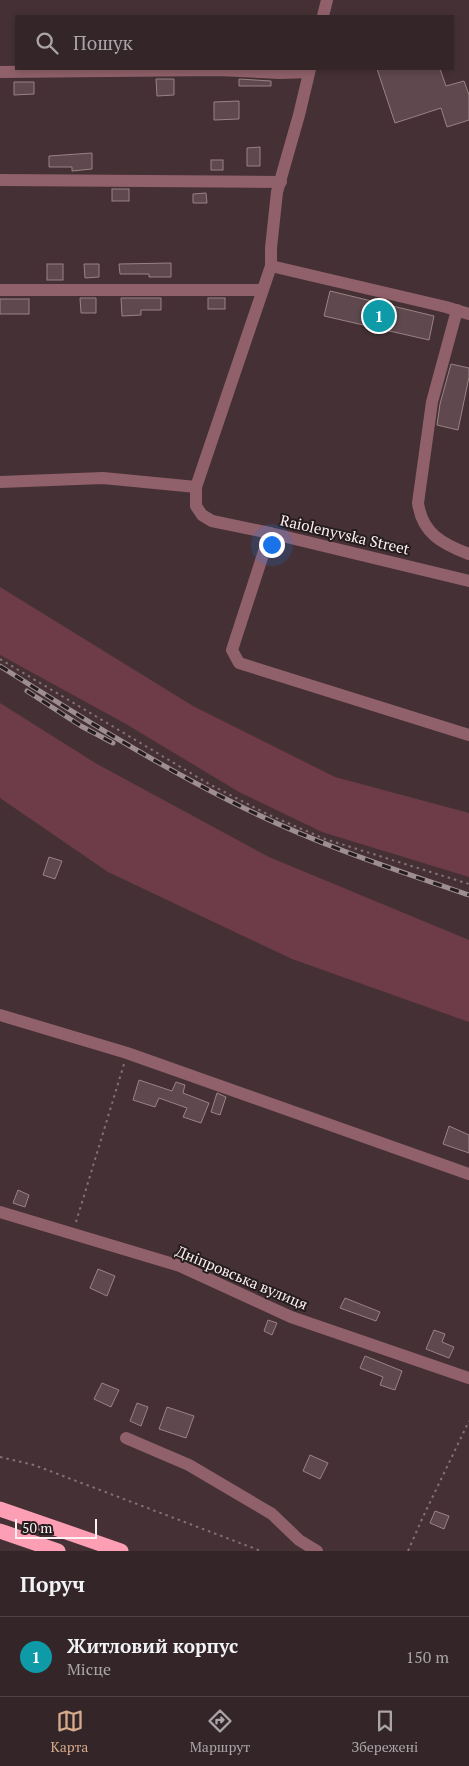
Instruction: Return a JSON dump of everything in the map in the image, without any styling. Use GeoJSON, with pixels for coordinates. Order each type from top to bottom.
{"type":"FeatureCollection","features":[{"type":"Feature","properties":{"kind":"highway"},"geometry":{"type":"LineString","coordinates":[[0,1509],[121,1551]]}},
{"type":"Feature","properties":{"kind":"highway"},"geometry":{"type":"LineString","coordinates":[[0,1532],[58,1551]]}},
{"type":"Feature","properties":{"kind":"street"},"geometry":{"type":"LineString","coordinates":[[323,15],[327,0]]}},
{"type":"Feature","properties":{"kind":"street"},"geometry":{"type":"LineString","coordinates":[[0,72],[219,70],[280,73],[309,70],[277,192],[271,266],[196,487],[103,478],[0,482]]}},
{"type":"Feature","properties":{"kind":"street"},"geometry":{"type":"LineString","coordinates":[[0,180],[281,182]]}},
{"type":"Feature","properties":{"kind":"street"},"geometry":{"type":"LineString","coordinates":[[271,266],[463,312],[432,402],[418,502],[426,527],[440,540],[469,554]]}},
{"type":"Feature","properties":{"kind":"street"},"geometry":{"type":"LineString","coordinates":[[0,290],[262,290]]}},
{"type":"Feature","properties":{"kind":"street","name":"Raiolenyvska Street"},"geometry":{"type":"LineString","coordinates":[[196,487],[196,506],[202,515],[212,521],[270,533],[469,581]]}},
{"type":"Feature","properties":{"kind":"street"},"geometry":{"type":"LineString","coordinates":[[270,533],[232,650],[239,663],[469,735]]}},
{"type":"Feature","properties":{"kind":"street"},"geometry":{"type":"LineString","coordinates":[[0,1015],[127,1053],[469,1174]]}},
{"type":"Feature","properties":{"kind":"street","name":"Дніпровська вулиця"},"geometry":{"type":"LineString","coordinates":[[0,1212],[180,1266],[291,1317],[469,1378]]}},
{"type":"Feature","properties":{"kind":"street"},"geometry":{"type":"LineString","coordinates":[[126,1438],[189,1464],[272,1514],[299,1540],[317,1551]]}},
{"type":"Feature","properties":{"kind":"path"},"geometry":{"type":"LineString","coordinates":[[0,659],[209,784],[267,814],[325,839],[469,884]]}},
{"type":"Feature","properties":{"kind":"path"},"geometry":{"type":"LineString","coordinates":[[72,1234],[127,1053]]}},
{"type":"Feature","properties":{"kind":"path"},"geometry":{"type":"LineString","coordinates":[[408,1551],[469,1421]]}},
{"type":"Feature","properties":{"kind":"path"},"geometry":{"type":"LineString","coordinates":[[0,1457],[34,1465],[261,1551]]}},
{"type":"Feature","properties":{"kind":"shaded area"},"geometry":{"type":"Polygon","coordinates":[[[0,587],[193,706],[335,777],[469,813],[469,877],[322,832],[239,792],[126,724],[0,655],[0,587]]]}},
{"type":"Feature","properties":{"kind":"shaded area"},"geometry":{"type":"Polygon","coordinates":[[[0,703],[97,764],[269,857],[469,940],[469,1022],[292,959],[108,872],[0,798],[0,703]]]}},
{"type":"Feature","properties":{"kind":"building"},"geometry":{"type":"Polygon","coordinates":[[[377,70],[440,70],[446,86],[464,81],[469,95],[469,120],[447,127],[441,108],[395,123],[377,70]]]}},
{"type":"Feature","properties":{"kind":"building"},"geometry":{"type":"Polygon","coordinates":[[[156,79],[174,79],[174,95],[157,96],[156,79]]]}},
{"type":"Feature","properties":{"kind":"building"},"geometry":{"type":"Polygon","coordinates":[[[239,79],[271,81],[271,86],[239,86],[239,79]]]}},
{"type":"Feature","properties":{"kind":"building"},"geometry":{"type":"Polygon","coordinates":[[[14,82],[34,82],[34,94],[14,95],[14,82]]]}},
{"type":"Feature","properties":{"kind":"building"},"geometry":{"type":"Polygon","coordinates":[[[239,101],[239,119],[214,120],[214,102],[239,101]]]}},
{"type":"Feature","properties":{"kind":"building"},"geometry":{"type":"Polygon","coordinates":[[[260,147],[260,166],[247,166],[247,148],[260,147]]]}},
{"type":"Feature","properties":{"kind":"building"},"geometry":{"type":"Polygon","coordinates":[[[92,153],[92,169],[72,171],[72,167],[49,167],[49,156],[92,153]]]}},
{"type":"Feature","properties":{"kind":"building"},"geometry":{"type":"Polygon","coordinates":[[[211,160],[223,160],[223,170],[211,170],[211,160]]]}},
{"type":"Feature","properties":{"kind":"building"},"geometry":{"type":"Polygon","coordinates":[[[112,189],[129,189],[129,201],[112,201],[112,189]]]}},
{"type":"Feature","properties":{"kind":"building"},"geometry":{"type":"Polygon","coordinates":[[[206,193],[207,203],[193,203],[193,194],[206,193]]]}},
{"type":"Feature","properties":{"kind":"building"},"geometry":{"type":"Polygon","coordinates":[[[171,263],[171,277],[149,277],[149,274],[120,274],[119,264],[171,263]]]}},
{"type":"Feature","properties":{"kind":"building"},"geometry":{"type":"Polygon","coordinates":[[[47,264],[63,264],[63,280],[47,280],[47,264]]]}},
{"type":"Feature","properties":{"kind":"building"},"geometry":{"type":"Polygon","coordinates":[[[84,264],[99,264],[99,277],[85,278],[84,264]]]}},
{"type":"Feature","properties":{"kind":"building"},"geometry":{"type":"Polygon","coordinates":[[[330,291],[434,316],[429,340],[324,316],[330,291]]]}},
{"type":"Feature","properties":{"kind":"building"},"geometry":{"type":"Polygon","coordinates":[[[80,298],[96,298],[96,313],[81,313],[80,298]]]}},
{"type":"Feature","properties":{"kind":"building"},"geometry":{"type":"Polygon","coordinates":[[[121,298],[161,298],[161,310],[141,310],[141,315],[122,316],[121,298]]]}},
{"type":"Feature","properties":{"kind":"building"},"geometry":{"type":"Polygon","coordinates":[[[208,298],[225,298],[225,309],[208,309],[208,298]]]}},
{"type":"Feature","properties":{"kind":"building"},"geometry":{"type":"Polygon","coordinates":[[[0,299],[29,299],[29,314],[0,314],[0,299]]]}},
{"type":"Feature","properties":{"kind":"building"},"geometry":{"type":"Polygon","coordinates":[[[451,364],[469,368],[469,377],[458,430],[437,425],[440,404],[451,364]]]}},
{"type":"Feature","properties":{"kind":"building"},"geometry":{"type":"Polygon","coordinates":[[[49,857],[62,861],[55,879],[43,875],[49,857]]]}},
{"type":"Feature","properties":{"kind":"building"},"geometry":{"type":"Polygon","coordinates":[[[139,1080],[172,1091],[176,1082],[185,1085],[183,1093],[209,1103],[201,1123],[183,1117],[187,1108],[159,1098],[155,1107],[133,1100],[139,1080]]]}},
{"type":"Feature","properties":{"kind":"building"},"geometry":{"type":"Polygon","coordinates":[[[217,1093],[226,1097],[220,1115],[211,1112],[217,1093]]]}},
{"type":"Feature","properties":{"kind":"building"},"geometry":{"type":"Polygon","coordinates":[[[449,1126],[469,1135],[469,1153],[443,1144],[449,1126]]]}},
{"type":"Feature","properties":{"kind":"building"},"geometry":{"type":"Polygon","coordinates":[[[18,1190],[29,1195],[25,1207],[13,1203],[18,1190]]]}},
{"type":"Feature","properties":{"kind":"building"},"geometry":{"type":"Polygon","coordinates":[[[98,1269],[115,1276],[107,1296],[90,1288],[98,1269]]]}},
{"type":"Feature","properties":{"kind":"building"},"geometry":{"type":"Polygon","coordinates":[[[345,1298],[380,1312],[376,1321],[340,1308],[345,1298]]]}},
{"type":"Feature","properties":{"kind":"building"},"geometry":{"type":"Polygon","coordinates":[[[268,1320],[277,1323],[272,1335],[264,1331],[268,1320]]]}},
{"type":"Feature","properties":{"kind":"building"},"geometry":{"type":"Polygon","coordinates":[[[434,1330],[445,1334],[442,1342],[454,1347],[449,1358],[426,1349],[434,1330]]]}},
{"type":"Feature","properties":{"kind":"building"},"geometry":{"type":"Polygon","coordinates":[[[365,1356],[402,1371],[395,1390],[380,1385],[383,1377],[360,1368],[365,1356]]]}},
{"type":"Feature","properties":{"kind":"building"},"geometry":{"type":"Polygon","coordinates":[[[102,1383],[119,1390],[111,1407],[94,1399],[102,1383]]]}},
{"type":"Feature","properties":{"kind":"building"},"geometry":{"type":"Polygon","coordinates":[[[137,1403],[148,1407],[141,1426],[130,1421],[137,1403]]]}},
{"type":"Feature","properties":{"kind":"building"},"geometry":{"type":"Polygon","coordinates":[[[167,1407],[194,1416],[186,1438],[159,1429],[167,1407]]]}},
{"type":"Feature","properties":{"kind":"building"},"geometry":{"type":"Polygon","coordinates":[[[310,1455],[328,1463],[320,1479],[303,1471],[310,1455]]]}},
{"type":"Feature","properties":{"kind":"building"},"geometry":{"type":"Polygon","coordinates":[[[435,1511],[449,1516],[444,1529],[430,1523],[435,1511]]]}},
{"type":"Feature","properties":{"kind":"railway"},"geometry":{"type":"LineString","coordinates":[[0,666],[143,754],[202,787],[261,816],[349,853],[469,895]]}},
{"type":"Feature","properties":{"kind":"railway"},"geometry":{"type":"LineString","coordinates":[[27,691],[81,726],[113,743]]}},
{"type":"Feature","properties":{"kind":"place","name":"Житловий корпус"},"geometry":{"type":"Point","coordinates":[379,316]}}]}
